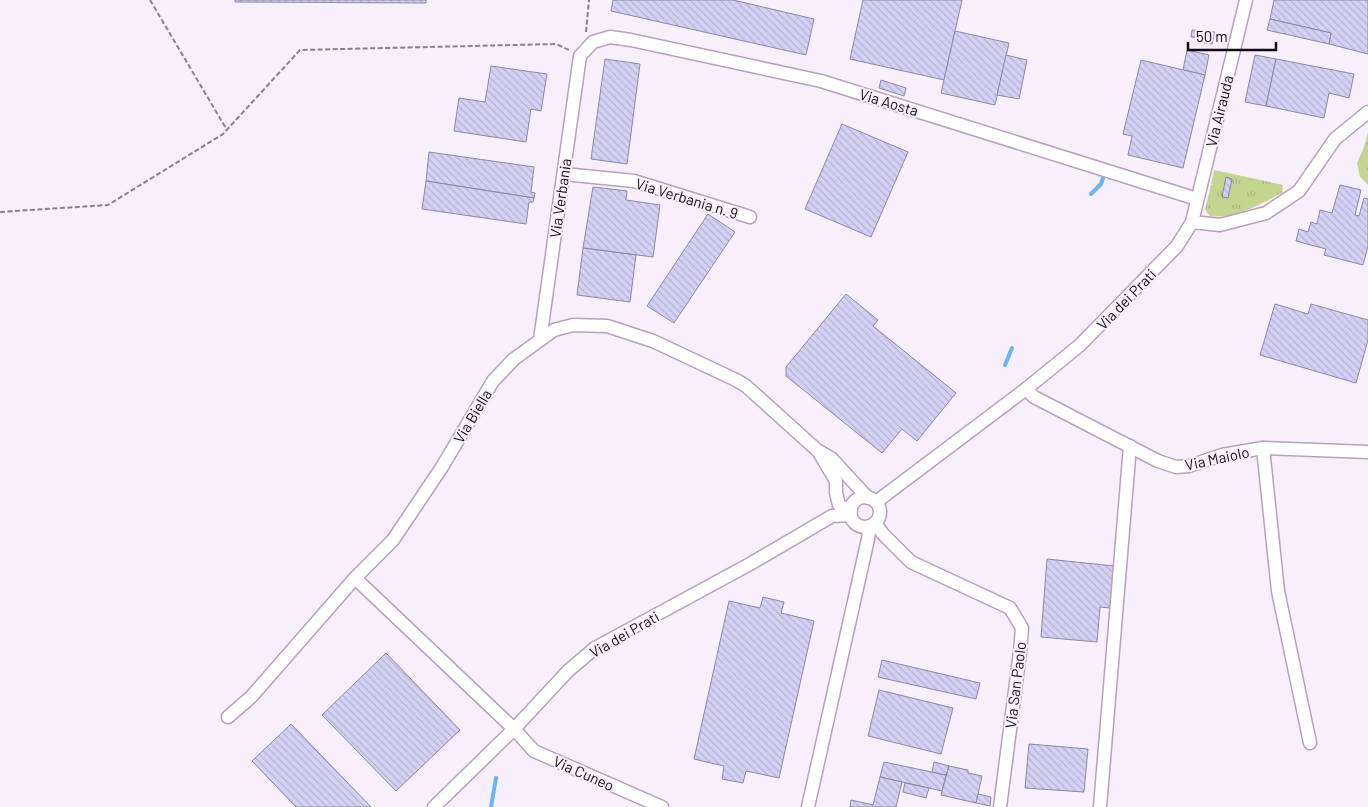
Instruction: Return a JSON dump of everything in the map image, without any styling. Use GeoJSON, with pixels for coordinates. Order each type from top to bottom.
{"type":"FeatureCollection","features":[{"type":"Feature","properties":{"kind":"street","name":"Via Airauda"},"geometry":{"type":"LineString","coordinates":[[1192,222],[1246,0]]}},
{"type":"Feature","properties":{"kind":"street","name":"Via Aosta"},"geometry":{"type":"LineString","coordinates":[[593,42],[610,37],[631,40],[821,81],[1197,199]]}},
{"type":"Feature","properties":{"kind":"street"},"geometry":{"type":"LineString","coordinates":[[580,56],[593,42]]}},
{"type":"Feature","properties":{"kind":"street","name":"Via Verbania"},"geometry":{"type":"LineString","coordinates":[[540,340],[580,56]]}},
{"type":"Feature","properties":{"kind":"street"},"geometry":{"type":"LineString","coordinates":[[1192,222],[1220,225],[1266,212],[1299,191],[1335,139],[1368,112]]}},
{"type":"Feature","properties":{"kind":"street","name":"Via Verbania n. 9"},"geometry":{"type":"LineString","coordinates":[[564,174],[634,181],[750,217]]}},
{"type":"Feature","properties":{"kind":"street","name":"Via dei Prati"},"geometry":{"type":"LineString","coordinates":[[872,500],[1026,390],[1080,346],[1177,246],[1192,222]]}},
{"type":"Feature","properties":{"kind":"street","name":"Via Biella"},"geometry":{"type":"LineString","coordinates":[[228,717],[251,697],[355,578],[393,540],[442,467],[493,380],[514,359],[554,330],[573,326],[607,326],[653,341],[736,380],[746,386],[817,450],[832,459],[872,500]]}},
{"type":"Feature","properties":{"kind":"street","name":"Via Maiolo"},"geometry":{"type":"LineString","coordinates":[[1026,390],[1034,397],[1158,461],[1176,466],[1189,466],[1222,455],[1263,448],[1368,452]]}},
{"type":"Feature","properties":{"kind":"street"},"geometry":{"type":"LineString","coordinates":[[1100,807],[1130,446]]}},
{"type":"Feature","properties":{"kind":"street"},"geometry":{"type":"LineString","coordinates":[[1263,448],[1278,591],[1310,744]]}},
{"type":"Feature","properties":{"kind":"street","name":"Via Biella"},"geometry":{"type":"LineString","coordinates":[[817,450],[836,481],[839,505],[851,512]]}},
{"type":"Feature","properties":{"kind":"street"},"geometry":{"type":"LineString","coordinates":[[808,807],[868,539],[873,525],[880,515],[878,506],[872,500],[859,499],[852,506],[851,512],[856,523],[865,527],[873,525]]}},
{"type":"Feature","properties":{"kind":"street","name":"Via dei Prati"},"geometry":{"type":"LineString","coordinates":[[434,807],[514,729],[568,671],[595,648],[750,564],[832,516],[851,512]]}},
{"type":"Feature","properties":{"kind":"street","name":"Via San Paolo"},"geometry":{"type":"LineString","coordinates":[[873,525],[911,562],[1010,608],[1022,628],[1000,807]]}},
{"type":"Feature","properties":{"kind":"street"},"geometry":{"type":"LineString","coordinates":[[355,578],[514,729]]}},
{"type":"Feature","properties":{"kind":"street","name":"Via Cuneo"},"geometry":{"type":"LineString","coordinates":[[514,729],[534,751],[662,807]]}},
{"type":"Feature","properties":{"kind":"path"},"geometry":{"type":"LineString","coordinates":[[150,0],[227,130]]}},
{"type":"Feature","properties":{"kind":"path"},"geometry":{"type":"LineString","coordinates":[[589,0],[586,34],[593,42]]}},
{"type":"Feature","properties":{"kind":"path"},"geometry":{"type":"LineString","coordinates":[[0,212],[108,205],[223,134],[300,50],[556,44],[580,56]]}},
{"type":"Feature","properties":{"kind":"green space"},"geometry":{"type":"Polygon","coordinates":[[[1368,133],[1368,185],[1360,177],[1357,163],[1368,133]]]}},
{"type":"Feature","properties":{"kind":"green space"},"geometry":{"type":"Polygon","coordinates":[[[1214,170],[1283,185],[1282,193],[1238,213],[1210,216],[1205,210],[1211,185],[1214,185],[1211,184],[1214,170]]]}},
{"type":"Feature","properties":{"kind":"building"},"geometry":{"type":"Polygon","coordinates":[[[235,0],[426,0],[426,3],[235,2],[235,0]]]}},
{"type":"Feature","properties":{"kind":"building"},"geometry":{"type":"Polygon","coordinates":[[[613,0],[733,0],[814,19],[806,55],[611,11],[613,0]]]}},
{"type":"Feature","properties":{"kind":"building"},"geometry":{"type":"Polygon","coordinates":[[[863,0],[962,0],[944,80],[850,59],[863,0]]]}},
{"type":"Feature","properties":{"kind":"building"},"geometry":{"type":"Polygon","coordinates":[[[1274,0],[1368,0],[1368,54],[1329,44],[1331,33],[1270,19],[1274,0]]]}},
{"type":"Feature","properties":{"kind":"building"},"geometry":{"type":"Polygon","coordinates":[[[1270,19],[1331,33],[1329,44],[1267,30],[1270,19]]]}},
{"type":"Feature","properties":{"kind":"building"},"geometry":{"type":"Polygon","coordinates":[[[1192,30],[1215,32],[1212,44],[1204,43],[1205,38],[1191,37],[1192,30]]]}},
{"type":"Feature","properties":{"kind":"building"},"geometry":{"type":"Polygon","coordinates":[[[955,31],[1009,43],[995,105],[941,93],[955,31]]]}},
{"type":"Feature","properties":{"kind":"building"},"geometry":{"type":"Polygon","coordinates":[[[1187,50],[1209,55],[1205,75],[1183,70],[1187,50]]]}},
{"type":"Feature","properties":{"kind":"building"},"geometry":{"type":"Polygon","coordinates":[[[1006,55],[1027,60],[1019,99],[997,95],[1006,55]]]}},
{"type":"Feature","properties":{"kind":"building"},"geometry":{"type":"Polygon","coordinates":[[[1255,55],[1276,59],[1266,106],[1245,102],[1255,55]]]}},
{"type":"Feature","properties":{"kind":"building"},"geometry":{"type":"Polygon","coordinates":[[[605,59],[640,64],[627,164],[591,159],[605,59]]]}},
{"type":"Feature","properties":{"kind":"building"},"geometry":{"type":"Polygon","coordinates":[[[1276,59],[1354,74],[1349,98],[1329,93],[1324,118],[1266,106],[1276,59]]]}},
{"type":"Feature","properties":{"kind":"building"},"geometry":{"type":"Polygon","coordinates":[[[1141,60],[1205,75],[1183,168],[1128,155],[1132,136],[1123,134],[1141,60]]]}},
{"type":"Feature","properties":{"kind":"building"},"geometry":{"type":"Polygon","coordinates":[[[491,66],[547,74],[541,111],[531,109],[526,142],[454,131],[459,98],[485,102],[491,66]]]}},
{"type":"Feature","properties":{"kind":"building"},"geometry":{"type":"Polygon","coordinates":[[[881,80],[906,88],[904,96],[879,88],[881,80]]]}},
{"type":"Feature","properties":{"kind":"building"},"geometry":{"type":"Polygon","coordinates":[[[842,124],[908,152],[871,237],[805,209],[842,124]]]}},
{"type":"Feature","properties":{"kind":"building"},"geometry":{"type":"Polygon","coordinates":[[[429,152],[534,167],[531,192],[535,193],[534,198],[426,181],[429,152]]]}},
{"type":"Feature","properties":{"kind":"building"},"geometry":{"type":"Polygon","coordinates":[[[1226,177],[1232,179],[1228,198],[1222,197],[1226,177]]]}},
{"type":"Feature","properties":{"kind":"building"},"geometry":{"type":"Polygon","coordinates":[[[426,181],[534,198],[533,202],[529,202],[526,224],[422,209],[426,181]]]}},
{"type":"Feature","properties":{"kind":"building"},"geometry":{"type":"Polygon","coordinates":[[[1340,185],[1361,190],[1355,215],[1359,216],[1364,198],[1368,199],[1368,246],[1363,265],[1324,255],[1326,249],[1296,241],[1299,229],[1308,232],[1311,222],[1317,224],[1320,210],[1332,213],[1340,185]]]}},
{"type":"Feature","properties":{"kind":"building"},"geometry":{"type":"Polygon","coordinates":[[[593,187],[627,191],[626,200],[660,205],[653,257],[583,248],[593,187]]]}},
{"type":"Feature","properties":{"kind":"building"},"geometry":{"type":"Polygon","coordinates":[[[708,214],[735,232],[674,323],[647,306],[708,214]]]}},
{"type":"Feature","properties":{"kind":"building"},"geometry":{"type":"Polygon","coordinates":[[[583,248],[636,255],[630,302],[577,295],[583,248]]]}},
{"type":"Feature","properties":{"kind":"building"},"geometry":{"type":"Polygon","coordinates":[[[846,294],[878,320],[873,326],[956,393],[917,441],[902,429],[882,453],[786,376],[786,367],[846,294]]]}},
{"type":"Feature","properties":{"kind":"building"},"geometry":{"type":"Polygon","coordinates":[[[1275,304],[1308,314],[1311,304],[1368,320],[1368,340],[1356,383],[1260,355],[1275,304]]]}},
{"type":"Feature","properties":{"kind":"building"},"geometry":{"type":"Polygon","coordinates":[[[1047,559],[1114,566],[1110,608],[1100,607],[1097,642],[1041,637],[1047,559]]]}},
{"type":"Feature","properties":{"kind":"building"},"geometry":{"type":"Polygon","coordinates":[[[763,597],[784,602],[781,613],[814,621],[779,778],[746,771],[743,783],[722,779],[724,766],[694,759],[729,601],[760,608],[763,597]]]}},
{"type":"Feature","properties":{"kind":"building"},"geometry":{"type":"Polygon","coordinates":[[[386,653],[460,730],[396,791],[322,715],[386,653]]]}},
{"type":"Feature","properties":{"kind":"building"},"geometry":{"type":"Polygon","coordinates":[[[882,660],[980,683],[976,699],[878,677],[882,660]]]}},
{"type":"Feature","properties":{"kind":"building"},"geometry":{"type":"Polygon","coordinates":[[[879,690],[953,708],[941,754],[868,736],[879,690]]]}},
{"type":"Feature","properties":{"kind":"building"},"geometry":{"type":"Polygon","coordinates":[[[291,724],[371,807],[296,807],[252,761],[291,724]]]}},
{"type":"Feature","properties":{"kind":"building"},"geometry":{"type":"Polygon","coordinates":[[[1029,744],[1088,749],[1084,792],[1025,788],[1029,744]]]}},
{"type":"Feature","properties":{"kind":"building"},"geometry":{"type":"Polygon","coordinates":[[[884,762],[946,775],[942,791],[880,777],[884,762]]]}},
{"type":"Feature","properties":{"kind":"building"},"geometry":{"type":"Polygon","coordinates":[[[934,762],[949,766],[946,775],[932,772],[934,762]]]}},
{"type":"Feature","properties":{"kind":"building"},"geometry":{"type":"Polygon","coordinates":[[[949,766],[968,770],[968,773],[982,776],[976,803],[941,795],[949,766]]]}},
{"type":"Feature","properties":{"kind":"building"},"geometry":{"type":"Polygon","coordinates":[[[880,777],[902,782],[896,807],[850,807],[851,800],[873,805],[880,777]]]}},
{"type":"Feature","properties":{"kind":"building"},"geometry":{"type":"Polygon","coordinates":[[[905,783],[929,788],[926,798],[903,792],[905,783]]]}},
{"type":"Feature","properties":{"kind":"building"},"geometry":{"type":"Polygon","coordinates":[[[978,794],[991,797],[990,806],[976,803],[978,794]]]}},
{"type":"Feature","properties":{"kind":"waterway"},"geometry":{"type":"LineString","coordinates":[[1091,194],[1101,184],[1103,178]]}},
{"type":"Feature","properties":{"kind":"waterway"},"geometry":{"type":"LineString","coordinates":[[1005,365],[1012,348]]}},
{"type":"Feature","properties":{"kind":"waterway"},"geometry":{"type":"LineString","coordinates":[[491,807],[496,778]]}}]}
